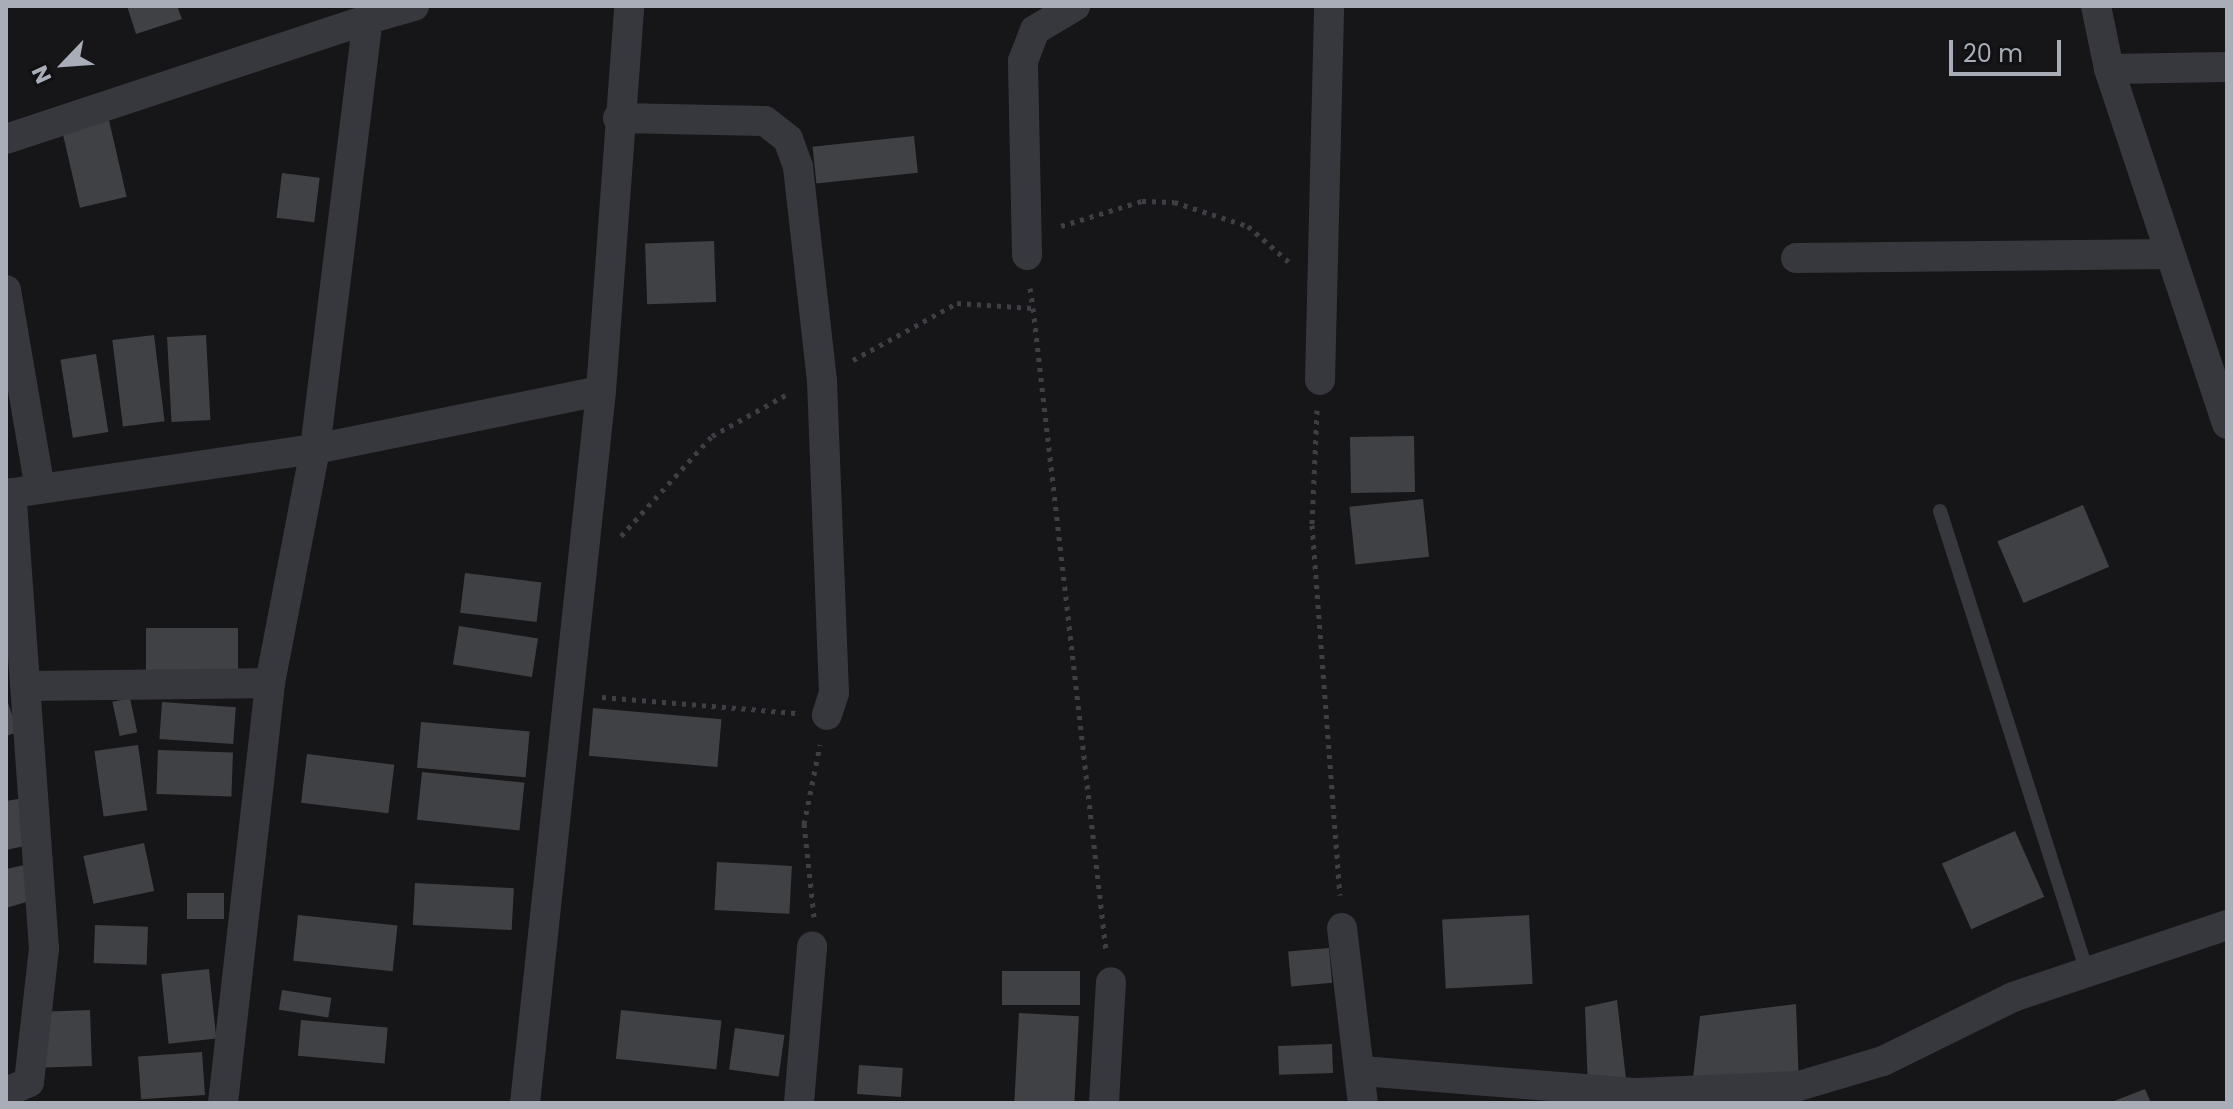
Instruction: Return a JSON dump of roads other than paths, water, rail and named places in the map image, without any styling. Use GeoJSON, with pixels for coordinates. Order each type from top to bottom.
{"type":"FeatureCollection","features":[{"type":"Feature","properties":{"kind":"street"},"geometry":{"type":"LineString","coordinates":[[525,1103],[565,693],[601,391],[618,118],[629,6]]}},
{"type":"Feature","properties":{"kind":"street"},"geometry":{"type":"LineString","coordinates":[[1027,255],[1023,61],[1035,30],[1075,6]]}},
{"type":"Feature","properties":{"kind":"street"},"geometry":{"type":"LineString","coordinates":[[1320,380],[1329,6]]}},
{"type":"Feature","properties":{"kind":"street"},"geometry":{"type":"LineString","coordinates":[[2096,6],[2109,69],[2224,408]]}},
{"type":"Feature","properties":{"kind":"street"},"geometry":{"type":"LineString","coordinates":[[6,139],[404,8]]}},
{"type":"Feature","properties":{"kind":"street"},"geometry":{"type":"LineString","coordinates":[[223,1103],[270,683],[315,449],[368,19]]}},
{"type":"Feature","properties":{"kind":"street"},"geometry":{"type":"LineString","coordinates":[[2109,69],[2227,67]]}},
{"type":"Feature","properties":{"kind":"street"},"geometry":{"type":"LineString","coordinates":[[618,118],[727,116],[765,121],[788,139],[808,223],[822,381],[834,693],[827,715]]}},
{"type":"Feature","properties":{"kind":"street"},"geometry":{"type":"LineString","coordinates":[[1796,258],[2170,254]]}},
{"type":"Feature","properties":{"kind":"street"},"geometry":{"type":"LineString","coordinates":[[6,290],[44,949],[29,1082],[6,1092]]}},
{"type":"Feature","properties":{"kind":"street"},"geometry":{"type":"LineString","coordinates":[[19,492],[315,449],[601,391]]}},
{"type":"Feature","properties":{"kind":"street"},"geometry":{"type":"LineString","coordinates":[[28,686],[270,683]]}},
{"type":"Feature","properties":{"kind":"street"},"geometry":{"type":"LineString","coordinates":[[1362,1071],[1637,1093],[1799,1086],[1883,1061],[1946,1030],[2087,972],[2227,925]]}},
{"type":"Feature","properties":{"kind":"street"},"geometry":{"type":"LineString","coordinates":[[1342,928],[1362,1071],[1363,1103]]}},
{"type":"Feature","properties":{"kind":"street"},"geometry":{"type":"LineString","coordinates":[[799,1103],[812,947]]}},
{"type":"Feature","properties":{"kind":"street"},"geometry":{"type":"LineString","coordinates":[[1104,1103],[1111,982]]}},
{"type":"Feature","properties":{"kind":"lane"},"geometry":{"type":"LineString","coordinates":[[1940,511],[2087,972]]}}]}
